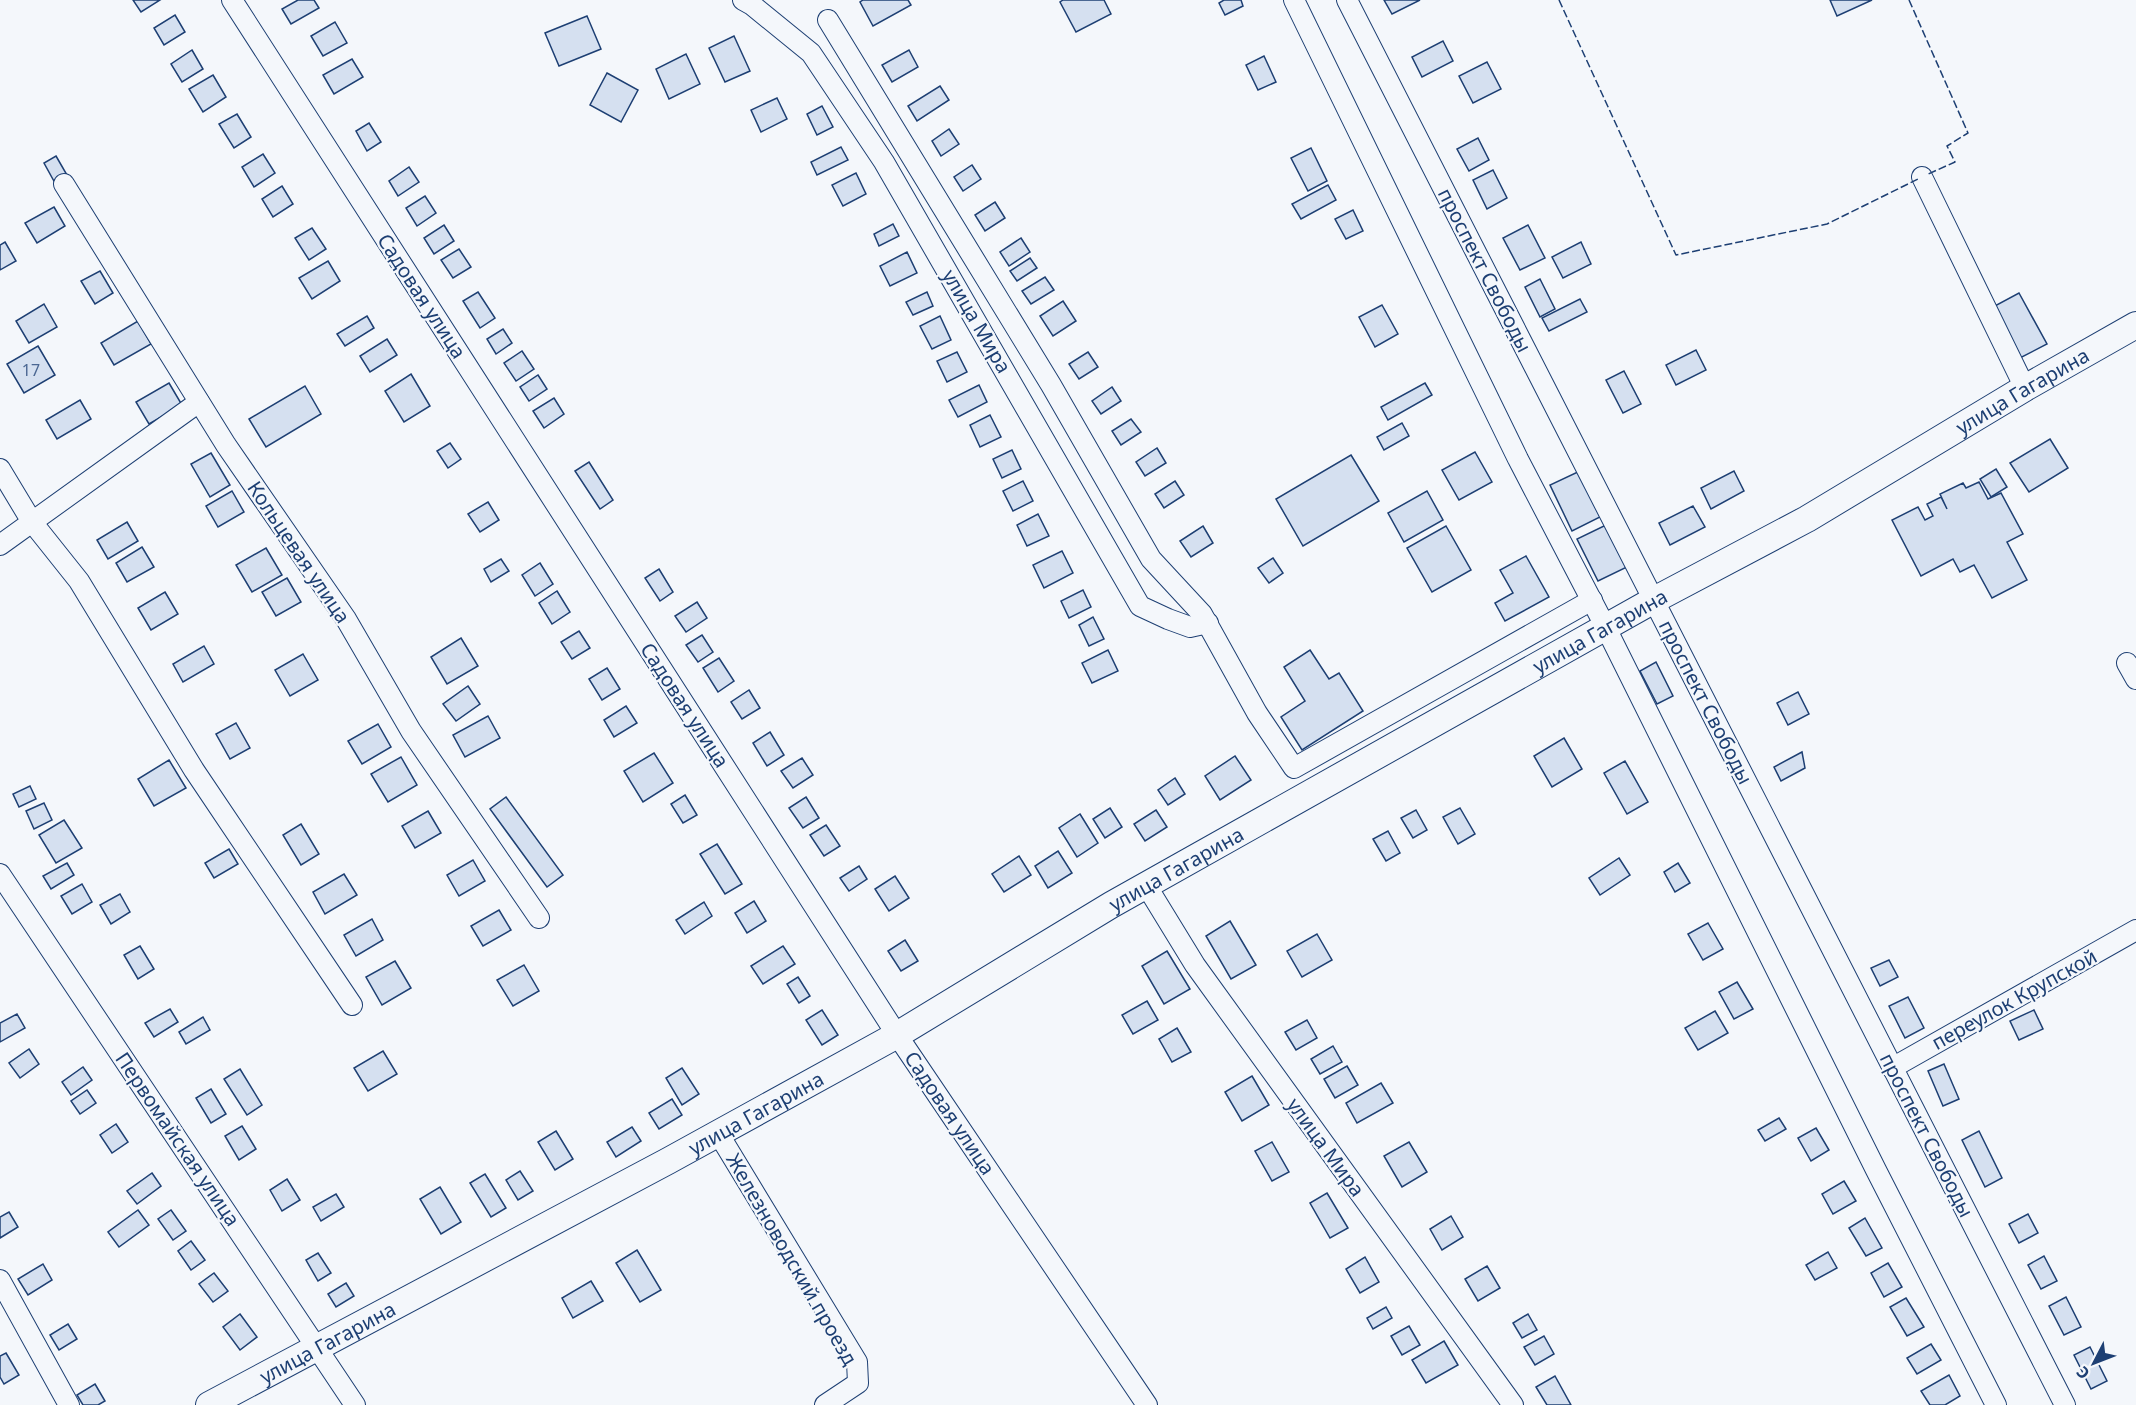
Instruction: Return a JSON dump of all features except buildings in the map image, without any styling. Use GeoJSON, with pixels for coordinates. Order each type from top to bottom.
{"type":"FeatureCollection","features":[{"type":"Feature","properties":{"kind":"main road","name":"улица Гагарина"},"geometry":{"type":"LineString","coordinates":[[209,1405],[897,1035],[1146,885],[1654,600],[1807,519],[2025,388],[2136,325]]}},
{"type":"Feature","properties":{"kind":"street","name":"Садовая улица"},"geometry":{"type":"LineString","coordinates":[[232,0],[897,1035],[1147,1405]]}},
{"type":"Feature","properties":{"kind":"street","name":"улица Мира"},"geometry":{"type":"LineString","coordinates":[[743,0],[752,4],[811,53],[884,162],[1140,606],[1190,627],[1208,623]]}},
{"type":"Feature","properties":{"kind":"street"},"geometry":{"type":"LineString","coordinates":[[1294,0],[1513,451],[1592,600],[1876,1170],[1996,1405]]}},
{"type":"Feature","properties":{"kind":"street","name":"проспект Свободы"},"geometry":{"type":"LineString","coordinates":[[1347,0],[2065,1405]]}},
{"type":"Feature","properties":{"kind":"street","name":"улица Мира"},"geometry":{"type":"LineString","coordinates":[[828,20],[1051,385],[1151,559],[1202,614],[1257,712],[1294,768],[1592,600]]}},
{"type":"Feature","properties":{"kind":"street"},"geometry":{"type":"LineString","coordinates":[[1922,177],[2025,388]]}},
{"type":"Feature","properties":{"kind":"street","name":"Кольцевая улица"},"geometry":{"type":"LineString","coordinates":[[64,184],[226,445],[346,619],[411,731],[539,918]]}},
{"type":"Feature","properties":{"kind":"street"},"geometry":{"type":"LineString","coordinates":[[0,545],[199,402]]}},
{"type":"Feature","properties":{"kind":"street"},"geometry":{"type":"LineString","coordinates":[[0,469],[32,522],[79,582],[194,770],[352,1005]]}},
{"type":"Feature","properties":{"kind":"street","name":"Первомайская улица"},"geometry":{"type":"LineString","coordinates":[[0,874],[355,1405]]}},
{"type":"Feature","properties":{"kind":"street","name":"улица Мира"},"geometry":{"type":"LineString","coordinates":[[1146,885],[1195,965],[1513,1405]]}},
{"type":"Feature","properties":{"kind":"street","name":"переулок Крупской"},"geometry":{"type":"LineString","coordinates":[[1892,1068],[2136,930]]}},
{"type":"Feature","properties":{"kind":"street","name":"Железноводский проезд"},"geometry":{"type":"LineString","coordinates":[[718,1133],[857,1362],[858,1383],[825,1405]]}},
{"type":"Feature","properties":{"kind":"street"},"geometry":{"type":"LineString","coordinates":[[0,1280],[69,1405]]}},
{"type":"Feature","properties":{"kind":"fence"},"geometry":{"type":"LineString","coordinates":[[1559,0],[1676,255],[1827,224],[1918,179]]}},
{"type":"Feature","properties":{"kind":"fence"},"geometry":{"type":"LineString","coordinates":[[1909,0],[1968,133],[1947,146],[1955,162],[1926,175]]}}]}
